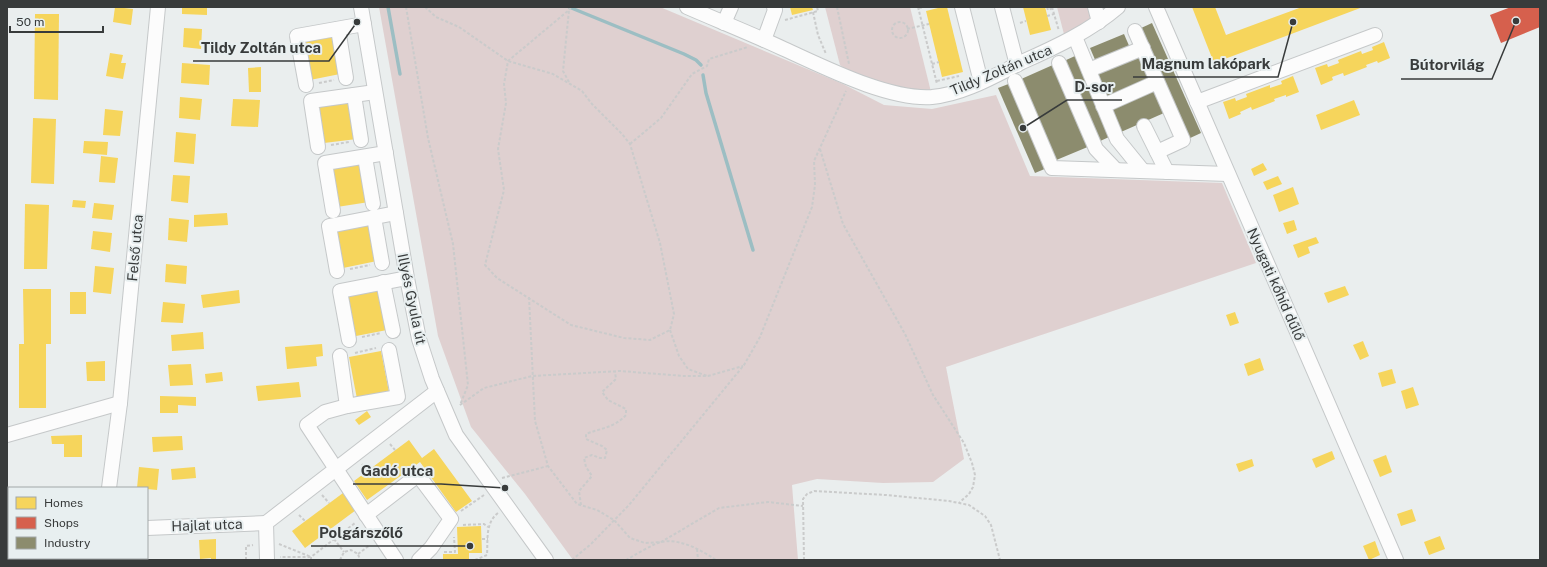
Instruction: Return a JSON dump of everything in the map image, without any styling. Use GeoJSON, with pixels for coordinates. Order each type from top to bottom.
{"type":"FeatureCollection","features":[{"type":"Feature","properties":{"kind":"street","name":"Felső utca"},"geometry":{"type":"LineString","coordinates":[[109,487],[120,403],[158,7]]}},
{"type":"Feature","properties":{"kind":"street","name":"Illyés Gyula út"},"geometry":{"type":"LineString","coordinates":[[361,7],[407,278],[419,339],[437,391],[456,435],[487,487],[546,560]]}},
{"type":"Feature","properties":{"kind":"street","name":"Tildy Zoltán utca"},"geometry":{"type":"LineString","coordinates":[[687,7],[851,79],[896,93],[917,97],[933,97],[961,91],[1075,37],[1099,22],[1118,7]]}},
{"type":"Feature","properties":{"kind":"street"},"geometry":{"type":"LineString","coordinates":[[724,23],[731,7]]}},
{"type":"Feature","properties":{"kind":"street"},"geometry":{"type":"LineString","coordinates":[[760,38],[771,23],[775,10],[774,7]]}},
{"type":"Feature","properties":{"kind":"street"},"geometry":{"type":"LineString","coordinates":[[962,7],[981,82]]}},
{"type":"Feature","properties":{"kind":"street"},"geometry":{"type":"LineString","coordinates":[[1002,7],[1017,65]]}},
{"type":"Feature","properties":{"kind":"street"},"geometry":{"type":"LineString","coordinates":[[1095,7],[1099,22]]}},
{"type":"Feature","properties":{"kind":"street","name":"Nyugati kőhíd dűlő"},"geometry":{"type":"LineString","coordinates":[[1158,8],[1228,174],[1396,560]]}},
{"type":"Feature","properties":{"kind":"street"},"geometry":{"type":"LineString","coordinates":[[306,85],[297,36],[364,24]]}},
{"type":"Feature","properties":{"kind":"street"},"geometry":{"type":"LineString","coordinates":[[338,29],[346,78]]}},
{"type":"Feature","properties":{"kind":"street"},"geometry":{"type":"LineString","coordinates":[[1135,31],[1183,140],[1157,152]]}},
{"type":"Feature","properties":{"kind":"street"},"geometry":{"type":"LineString","coordinates":[[1197,102],[1375,35]]}},
{"type":"Feature","properties":{"kind":"street"},"geometry":{"type":"LineString","coordinates":[[1075,37],[1117,139],[1143,171]]}},
{"type":"Feature","properties":{"kind":"street"},"geometry":{"type":"LineString","coordinates":[[1089,70],[1142,48]]}},
{"type":"Feature","properties":{"kind":"street"},"geometry":{"type":"LineString","coordinates":[[1059,63],[1096,149],[1116,170]]}},
{"type":"Feature","properties":{"kind":"street"},"geometry":{"type":"LineString","coordinates":[[1015,81],[1052,168],[1228,174]]}},
{"type":"Feature","properties":{"kind":"street"},"geometry":{"type":"LineString","coordinates":[[1103,106],[1157,82]]}},
{"type":"Feature","properties":{"kind":"street"},"geometry":{"type":"LineString","coordinates":[[318,147],[311,101],[375,92]]}},
{"type":"Feature","properties":{"kind":"street"},"geometry":{"type":"LineString","coordinates":[[354,95],[361,140]]}},
{"type":"Feature","properties":{"kind":"street"},"geometry":{"type":"LineString","coordinates":[[1144,126],[1167,172]]}},
{"type":"Feature","properties":{"kind":"street"},"geometry":{"type":"LineString","coordinates":[[333,211],[325,163],[386,153]]}},
{"type":"Feature","properties":{"kind":"street"},"geometry":{"type":"LineString","coordinates":[[365,157],[382,263]]}},
{"type":"Feature","properties":{"kind":"street"},"geometry":{"type":"LineString","coordinates":[[337,271],[329,226],[373,211],[396,213]]}},
{"type":"Feature","properties":{"kind":"street"},"geometry":{"type":"LineString","coordinates":[[349,340],[340,291],[407,278]]}},
{"type":"Feature","properties":{"kind":"street"},"geometry":{"type":"LineString","coordinates":[[384,282],[393,331]]}},
{"type":"Feature","properties":{"kind":"street"},"geometry":{"type":"LineString","coordinates":[[389,350],[398,397],[347,406],[325,412],[307,425],[396,560]]}},
{"type":"Feature","properties":{"kind":"street"},"geometry":{"type":"LineString","coordinates":[[340,356],[347,406]]}},
{"type":"Feature","properties":{"kind":"street"},"geometry":{"type":"LineString","coordinates":[[267,550],[266,523],[339,473],[437,391]]}},
{"type":"Feature","properties":{"kind":"street"},"geometry":{"type":"LineString","coordinates":[[7,435],[120,403]]}},
{"type":"Feature","properties":{"kind":"street"},"geometry":{"type":"LineString","coordinates":[[366,515],[418,475],[451,519],[431,548],[419,560]]}},
{"type":"Feature","properties":{"kind":"street","name":"Hajlat utca"},"geometry":{"type":"LineString","coordinates":[[148,528],[266,523]]}},
{"type":"Feature","properties":{"kind":"path"},"geometry":{"type":"LineString","coordinates":[[406,7],[428,138],[453,244],[468,385],[460,405]]}},
{"type":"Feature","properties":{"kind":"path"},"geometry":{"type":"LineString","coordinates":[[425,7],[436,17],[459,27],[508,61],[553,74],[569,82],[582,91],[592,104],[630,144],[660,243],[674,314],[670,330],[679,356],[688,369],[708,376]]}},
{"type":"Feature","properties":{"kind":"path"},"geometry":{"type":"LineString","coordinates":[[771,23],[780,23],[787,19],[818,11],[817,7]]}},
{"type":"Feature","properties":{"kind":"path"},"geometry":{"type":"LineString","coordinates":[[572,560],[591,544],[634,499],[744,365],[760,337],[812,207],[815,186],[814,161],[851,79],[837,7]]}},
{"type":"Feature","properties":{"kind":"path"},"geometry":{"type":"LineString","coordinates":[[924,7],[918,8],[938,86]]}},
{"type":"Feature","properties":{"kind":"path"},"geometry":{"type":"LineString","coordinates":[[1047,7],[1048,10],[1053,8]]}},
{"type":"Feature","properties":{"kind":"path"},"geometry":{"type":"LineString","coordinates":[[570,8],[508,61],[504,84],[506,103],[498,148],[504,190],[485,265],[497,278],[571,325],[624,338],[650,340],[670,330]]}},
{"type":"Feature","properties":{"kind":"path"},"geometry":{"type":"LineString","coordinates":[[569,82],[563,71],[570,8]]}},
{"type":"Feature","properties":{"kind":"path"},"geometry":{"type":"LineString","coordinates":[[813,12],[818,35],[826,55]]}},
{"type":"Feature","properties":{"kind":"path"},"geometry":{"type":"LineString","coordinates":[[1047,16],[1054,14]]}},
{"type":"Feature","properties":{"kind":"path"},"geometry":{"type":"LineString","coordinates":[[1017,23],[1026,21]]}},
{"type":"Feature","properties":{"kind":"path"},"geometry":{"type":"LineString","coordinates":[[900,22],[906,25],[907,29],[906,35],[900,38],[893,35],[892,32],[894,25],[900,22]]}},
{"type":"Feature","properties":{"kind":"path"},"geometry":{"type":"LineString","coordinates":[[907,29],[929,24]]}},
{"type":"Feature","properties":{"kind":"path"},"geometry":{"type":"LineString","coordinates":[[630,144],[660,118],[692,74],[707,66],[708,59],[747,48],[760,38]]}},
{"type":"Feature","properties":{"kind":"path"},"geometry":{"type":"LineString","coordinates":[[932,64],[938,62]]}},
{"type":"Feature","properties":{"kind":"path"},"geometry":{"type":"LineString","coordinates":[[936,81],[963,75]]}},
{"type":"Feature","properties":{"kind":"path"},"geometry":{"type":"LineString","coordinates":[[306,85],[346,78]]}},
{"type":"Feature","properties":{"kind":"path"},"geometry":{"type":"LineString","coordinates":[[318,147],[361,140]]}},
{"type":"Feature","properties":{"kind":"path"},"geometry":{"type":"LineString","coordinates":[[820,148],[843,224],[905,334],[933,395],[964,443],[972,463],[975,475],[973,487],[969,494],[959,503]]}},
{"type":"Feature","properties":{"kind":"path"},"geometry":{"type":"LineString","coordinates":[[337,271],[382,263]]}},
{"type":"Feature","properties":{"kind":"path"},"geometry":{"type":"LineString","coordinates":[[529,297],[534,421],[548,466],[577,504],[597,510],[614,520],[630,538],[645,543],[682,542],[697,548],[716,560]]}},
{"type":"Feature","properties":{"kind":"path"},"geometry":{"type":"LineString","coordinates":[[349,340],[393,331]]}},
{"type":"Feature","properties":{"kind":"path"},"geometry":{"type":"LineString","coordinates":[[447,414],[484,388],[532,376],[614,372],[708,376],[744,365]]}},
{"type":"Feature","properties":{"kind":"path"},"geometry":{"type":"LineString","coordinates":[[581,505],[579,491],[592,476],[586,467],[584,458],[592,455],[605,458],[607,450],[602,446],[586,439],[586,434],[595,430],[610,427],[621,421],[626,415],[626,409],[608,400],[602,392],[616,379],[614,372]]}},
{"type":"Feature","properties":{"kind":"path"},"geometry":{"type":"LineString","coordinates":[[387,442],[396,450]]}},
{"type":"Feature","properties":{"kind":"path"},"geometry":{"type":"LineString","coordinates":[[329,503],[321,494],[339,473],[361,463],[366,458]]}},
{"type":"Feature","properties":{"kind":"path"},"geometry":{"type":"LineString","coordinates":[[361,463],[367,471]]}},
{"type":"Feature","properties":{"kind":"path"},"geometry":{"type":"LineString","coordinates":[[468,507],[487,487],[509,477],[548,466]]}},
{"type":"Feature","properties":{"kind":"path"},"geometry":{"type":"LineString","coordinates":[[804,560],[803,499],[807,494],[814,491],[886,495],[970,505],[985,516],[991,525],[1000,560]]}},
{"type":"Feature","properties":{"kind":"path"},"geometry":{"type":"LineString","coordinates":[[626,560],[661,542],[719,508],[768,502],[803,506]]}},
{"type":"Feature","properties":{"kind":"path"},"geometry":{"type":"LineString","coordinates":[[298,513],[304,521]]}},
{"type":"Feature","properties":{"kind":"path"},"geometry":{"type":"LineString","coordinates":[[311,559],[334,539],[366,515]]}},
{"type":"Feature","properties":{"kind":"path"},"geometry":{"type":"LineString","coordinates":[[475,560],[487,555],[488,527],[492,518]]}},
{"type":"Feature","properties":{"kind":"path"},"geometry":{"type":"LineString","coordinates":[[462,525],[484,524],[488,527]]}},
{"type":"Feature","properties":{"kind":"path"},"geometry":{"type":"LineString","coordinates":[[441,552],[455,552],[456,539],[454,532]]}},
{"type":"Feature","properties":{"kind":"path"},"geometry":{"type":"LineString","coordinates":[[334,539],[344,552]]}},
{"type":"Feature","properties":{"kind":"path"},"geometry":{"type":"LineString","coordinates":[[482,539],[488,539]]}},
{"type":"Feature","properties":{"kind":"path"},"geometry":{"type":"LineString","coordinates":[[358,554],[370,545]]}},
{"type":"Feature","properties":{"kind":"path"},"geometry":{"type":"LineString","coordinates":[[246,560],[246,546],[311,559]]}},
{"type":"Feature","properties":{"kind":"path"},"geometry":{"type":"LineString","coordinates":[[697,548],[698,560]]}},
{"type":"Feature","properties":{"kind":"path"},"geometry":{"type":"LineString","coordinates":[[267,550],[311,559]]}},
{"type":"Feature","properties":{"kind":"path"},"geometry":{"type":"LineString","coordinates":[[340,560],[344,552],[351,550],[358,554],[360,560]]}},
{"type":"Feature","properties":{"kind":"shaded area"},"geometry":{"type":"Polygon","coordinates":[[[379,7],[660,7],[843,84],[884,105],[932,109],[996,95],[1030,176],[1222,183],[1256,263],[946,367],[964,459],[933,482],[883,483],[817,479],[792,485],[798,560],[573,560],[525,494],[471,427],[438,336],[379,7]]]}},
{"type":"Feature","properties":{"kind":"shaded area"},"geometry":{"type":"Polygon","coordinates":[[[825,7],[910,7],[932,96],[854,75],[840,65],[825,7]]]}},
{"type":"Feature","properties":{"kind":"shaded area"},"geometry":{"type":"Polygon","coordinates":[[[1057,7],[1095,7],[1099,22],[1066,42],[1057,7]]]}},
{"type":"Feature","properties":{"kind":"building: Homes"},"geometry":{"type":"Polygon","coordinates":[[[115,7],[133,9],[131,25],[113,22],[115,7]]]}},
{"type":"Feature","properties":{"kind":"building: Homes"},"geometry":{"type":"Polygon","coordinates":[[[182,7],[207,7],[207,15],[182,14],[182,7]]]}},
{"type":"Feature","properties":{"kind":"building: Homes"},"geometry":{"type":"Polygon","coordinates":[[[790,7],[812,7],[813,10],[792,15],[790,7]]]}},
{"type":"Feature","properties":{"kind":"building: Homes"},"geometry":{"type":"Polygon","coordinates":[[[947,7],[963,72],[942,77],[926,11],[947,7]]]}},
{"type":"Feature","properties":{"kind":"building: Homes"},"geometry":{"type":"Polygon","coordinates":[[[1023,7],[1045,7],[1051,30],[1030,35],[1023,7]]]}},
{"type":"Feature","properties":{"kind":"building: Homes"},"geometry":{"type":"Polygon","coordinates":[[[1192,7],[1215,7],[1226,35],[1302,7],[1363,7],[1214,63],[1192,7]]]}},
{"type":"Feature","properties":{"kind":"building: Homes"},"geometry":{"type":"Polygon","coordinates":[[[35,14],[59,14],[58,100],[34,99],[35,14]]]}},
{"type":"Feature","properties":{"kind":"building: Homes"},"geometry":{"type":"Polygon","coordinates":[[[184,28],[202,29],[201,49],[183,47],[184,28]]]}},
{"type":"Feature","properties":{"kind":"building: Homes"},"geometry":{"type":"Polygon","coordinates":[[[333,37],[340,74],[310,80],[304,42],[333,37]]]}},
{"type":"Feature","properties":{"kind":"building: Homes"},"geometry":{"type":"Polygon","coordinates":[[[1384,42],[1390,58],[1378,63],[1377,61],[1366,65],[1367,67],[1344,76],[1343,73],[1332,77],[1333,80],[1321,85],[1315,68],[1327,64],[1328,67],[1339,63],[1338,60],[1361,51],[1362,54],[1373,50],[1372,47],[1384,42]]]}},
{"type":"Feature","properties":{"kind":"building: Homes"},"geometry":{"type":"Polygon","coordinates":[[[110,53],[123,55],[121,63],[126,63],[123,79],[106,76],[110,53]]]}},
{"type":"Feature","properties":{"kind":"building: Homes"},"geometry":{"type":"Polygon","coordinates":[[[182,63],[210,65],[209,85],[181,83],[182,63]]]}},
{"type":"Feature","properties":{"kind":"building: Homes"},"geometry":{"type":"Polygon","coordinates":[[[261,67],[261,92],[249,92],[248,68],[261,67]]]}},
{"type":"Feature","properties":{"kind":"building: Homes"},"geometry":{"type":"Polygon","coordinates":[[[1293,76],[1299,92],[1286,97],[1286,95],[1274,99],[1275,101],[1252,110],[1251,107],[1240,112],[1241,114],[1229,119],[1223,102],[1235,98],[1236,101],[1247,97],[1246,94],[1270,85],[1270,88],[1282,84],[1281,81],[1293,76]]]}},
{"type":"Feature","properties":{"kind":"building: Homes"},"geometry":{"type":"Polygon","coordinates":[[[180,97],[202,99],[200,120],[179,118],[180,97]]]}},
{"type":"Feature","properties":{"kind":"building: Homes"},"geometry":{"type":"Polygon","coordinates":[[[233,99],[260,100],[258,127],[231,126],[233,99]]]}},
{"type":"Feature","properties":{"kind":"building: Homes"},"geometry":{"type":"Polygon","coordinates":[[[1354,100],[1360,115],[1321,130],[1316,115],[1354,100]]]}},
{"type":"Feature","properties":{"kind":"building: Homes"},"geometry":{"type":"Polygon","coordinates":[[[351,101],[357,139],[324,143],[319,106],[351,101]]]}},
{"type":"Feature","properties":{"kind":"building: Homes"},"geometry":{"type":"Polygon","coordinates":[[[105,109],[123,111],[120,136],[103,135],[105,109]]]}},
{"type":"Feature","properties":{"kind":"building: Homes"},"geometry":{"type":"Polygon","coordinates":[[[33,118],[56,119],[54,184],[31,183],[33,118]]]}},
{"type":"Feature","properties":{"kind":"building: Homes"},"geometry":{"type":"Polygon","coordinates":[[[176,132],[196,134],[194,164],[174,162],[176,132]]]}},
{"type":"Feature","properties":{"kind":"building: Homes"},"geometry":{"type":"Polygon","coordinates":[[[84,141],[108,142],[107,155],[83,153],[84,141]]]}},
{"type":"Feature","properties":{"kind":"building: Homes"},"geometry":{"type":"Polygon","coordinates":[[[101,156],[118,158],[115,183],[99,182],[101,156]]]}},
{"type":"Feature","properties":{"kind":"building: Homes"},"geometry":{"type":"Polygon","coordinates":[[[1263,163],[1267,170],[1254,176],[1251,169],[1263,163]]]}},
{"type":"Feature","properties":{"kind":"building: Homes"},"geometry":{"type":"Polygon","coordinates":[[[362,164],[369,202],[337,207],[331,169],[362,164]]]}},
{"type":"Feature","properties":{"kind":"building: Homes"},"geometry":{"type":"Polygon","coordinates":[[[173,175],[190,176],[188,203],[171,201],[173,175]]]}},
{"type":"Feature","properties":{"kind":"building: Homes"},"geometry":{"type":"Polygon","coordinates":[[[1278,176],[1282,184],[1267,190],[1263,182],[1278,176]]]}},
{"type":"Feature","properties":{"kind":"building: Homes"},"geometry":{"type":"Polygon","coordinates":[[[1293,187],[1299,204],[1279,212],[1273,195],[1293,187]]]}},
{"type":"Feature","properties":{"kind":"building: Homes"},"geometry":{"type":"Polygon","coordinates":[[[73,200],[86,201],[85,208],[72,207],[73,200]]]}},
{"type":"Feature","properties":{"kind":"building: Homes"},"geometry":{"type":"Polygon","coordinates":[[[94,203],[114,205],[112,220],[92,218],[94,203]]]}},
{"type":"Feature","properties":{"kind":"building: Homes"},"geometry":{"type":"Polygon","coordinates":[[[25,204],[49,205],[47,269],[24,269],[25,204]]]}},
{"type":"Feature","properties":{"kind":"building: Homes"},"geometry":{"type":"Polygon","coordinates":[[[227,213],[228,225],[194,227],[194,215],[227,213]]]}},
{"type":"Feature","properties":{"kind":"building: Homes"},"geometry":{"type":"Polygon","coordinates":[[[169,218],[189,220],[187,242],[168,240],[169,218]]]}},
{"type":"Feature","properties":{"kind":"building: Homes"},"geometry":{"type":"Polygon","coordinates":[[[1294,220],[1297,230],[1287,234],[1283,223],[1294,220]]]}},
{"type":"Feature","properties":{"kind":"building: Homes"},"geometry":{"type":"Polygon","coordinates":[[[370,223],[377,261],[343,268],[336,229],[370,223]]]}},
{"type":"Feature","properties":{"kind":"building: Homes"},"geometry":{"type":"Polygon","coordinates":[[[93,231],[112,233],[110,252],[91,249],[93,231]]]}},
{"type":"Feature","properties":{"kind":"building: Homes"},"geometry":{"type":"Polygon","coordinates":[[[1316,237],[1319,243],[1308,247],[1310,253],[1298,258],[1293,245],[1316,237]]]}},
{"type":"Feature","properties":{"kind":"building: Homes"},"geometry":{"type":"Polygon","coordinates":[[[166,264],[187,266],[186,284],[165,282],[166,264]]]}},
{"type":"Feature","properties":{"kind":"building: Homes"},"geometry":{"type":"Polygon","coordinates":[[[95,266],[114,268],[111,294],[93,292],[95,266]]]}},
{"type":"Feature","properties":{"kind":"building: Homes"},"geometry":{"type":"Polygon","coordinates":[[[1345,286],[1349,295],[1328,303],[1324,293],[1345,286]]]}},
{"type":"Feature","properties":{"kind":"building: Homes"},"geometry":{"type":"Polygon","coordinates":[[[379,288],[387,330],[356,336],[347,294],[379,288]]]}},
{"type":"Feature","properties":{"kind":"building: Homes"},"geometry":{"type":"Polygon","coordinates":[[[23,289],[51,289],[51,344],[46,344],[46,408],[19,408],[19,344],[24,344],[23,289]]]}},
{"type":"Feature","properties":{"kind":"building: Homes"},"geometry":{"type":"Polygon","coordinates":[[[239,290],[240,303],[203,308],[201,295],[239,290]]]}},
{"type":"Feature","properties":{"kind":"building: Homes"},"geometry":{"type":"Polygon","coordinates":[[[70,292],[86,292],[86,314],[70,314],[70,292]]]}},
{"type":"Feature","properties":{"kind":"building: Homes"},"geometry":{"type":"Polygon","coordinates":[[[163,302],[185,304],[183,323],[161,322],[163,302]]]}},
{"type":"Feature","properties":{"kind":"building: Homes"},"geometry":{"type":"Polygon","coordinates":[[[1235,312],[1239,323],[1230,326],[1226,315],[1235,312]]]}},
{"type":"Feature","properties":{"kind":"building: Homes"},"geometry":{"type":"Polygon","coordinates":[[[203,332],[204,349],[172,351],[171,335],[203,332]]]}},
{"type":"Feature","properties":{"kind":"building: Homes"},"geometry":{"type":"Polygon","coordinates":[[[1363,341],[1369,356],[1360,360],[1353,345],[1363,341]]]}},
{"type":"Feature","properties":{"kind":"building: Homes"},"geometry":{"type":"Polygon","coordinates":[[[322,344],[323,356],[316,357],[317,366],[287,369],[285,347],[322,344]]]}},
{"type":"Feature","properties":{"kind":"building: Homes"},"geometry":{"type":"Polygon","coordinates":[[[381,351],[389,392],[357,399],[349,357],[381,351]]]}},
{"type":"Feature","properties":{"kind":"building: Homes"},"geometry":{"type":"Polygon","coordinates":[[[1260,358],[1264,370],[1248,376],[1244,364],[1260,358]]]}},
{"type":"Feature","properties":{"kind":"building: Homes"},"geometry":{"type":"Polygon","coordinates":[[[105,361],[105,381],[87,381],[86,362],[105,361]]]}},
{"type":"Feature","properties":{"kind":"building: Homes"},"geometry":{"type":"Polygon","coordinates":[[[191,364],[193,385],[170,386],[168,365],[191,364]]]}},
{"type":"Feature","properties":{"kind":"building: Homes"},"geometry":{"type":"Polygon","coordinates":[[[1392,369],[1396,383],[1382,387],[1378,373],[1392,369]]]}},
{"type":"Feature","properties":{"kind":"building: Homes"},"geometry":{"type":"Polygon","coordinates":[[[222,372],[223,381],[206,383],[205,374],[222,372]]]}},
{"type":"Feature","properties":{"kind":"building: Homes"},"geometry":{"type":"Polygon","coordinates":[[[299,382],[301,397],[258,401],[256,386],[299,382]]]}},
{"type":"Feature","properties":{"kind":"building: Homes"},"geometry":{"type":"Polygon","coordinates":[[[1413,387],[1419,405],[1406,409],[1401,391],[1413,387]]]}},
{"type":"Feature","properties":{"kind":"building: Homes"},"geometry":{"type":"Polygon","coordinates":[[[160,396],[196,397],[196,406],[178,405],[178,413],[160,413],[160,396]]]}},
{"type":"Feature","properties":{"kind":"building: Homes"},"geometry":{"type":"Polygon","coordinates":[[[367,411],[371,417],[359,425],[355,420],[367,411]]]}},
{"type":"Feature","properties":{"kind":"building: Homes"},"geometry":{"type":"Polygon","coordinates":[[[82,435],[82,457],[64,457],[64,444],[52,444],[51,436],[82,435]]]}},
{"type":"Feature","properties":{"kind":"building: Homes"},"geometry":{"type":"Polygon","coordinates":[[[182,436],[183,450],[153,452],[152,437],[182,436]]]}},
{"type":"Feature","properties":{"kind":"building: Homes"},"geometry":{"type":"Polygon","coordinates":[[[409,440],[422,458],[434,449],[472,501],[456,512],[420,462],[367,500],[354,481],[409,440]]]}},
{"type":"Feature","properties":{"kind":"building: Homes"},"geometry":{"type":"Polygon","coordinates":[[[1332,451],[1335,459],[1316,468],[1312,459],[1332,451]]]}},
{"type":"Feature","properties":{"kind":"building: Homes"},"geometry":{"type":"Polygon","coordinates":[[[1386,455],[1392,472],[1380,477],[1373,460],[1386,455]]]}},
{"type":"Feature","properties":{"kind":"building: Homes"},"geometry":{"type":"Polygon","coordinates":[[[1252,459],[1254,466],[1239,472],[1236,464],[1252,459]]]}},
{"type":"Feature","properties":{"kind":"building: Homes"},"geometry":{"type":"Polygon","coordinates":[[[139,467],[159,469],[157,490],[148,489],[148,487],[137,487],[139,467]]]}},
{"type":"Feature","properties":{"kind":"building: Homes"},"geometry":{"type":"Polygon","coordinates":[[[195,467],[196,478],[172,480],[171,469],[195,467]]]}},
{"type":"Feature","properties":{"kind":"building: Homes"},"geometry":{"type":"Polygon","coordinates":[[[343,493],[356,510],[305,548],[292,531],[343,493]]]}},
{"type":"Feature","properties":{"kind":"building: Homes"},"geometry":{"type":"Polygon","coordinates":[[[1412,509],[1416,521],[1401,526],[1397,514],[1412,509]]]}},
{"type":"Feature","properties":{"kind":"building: Homes"},"geometry":{"type":"Polygon","coordinates":[[[481,526],[482,553],[469,553],[469,560],[443,560],[443,554],[458,554],[457,527],[481,526]]]}},
{"type":"Feature","properties":{"kind":"building: Homes"},"geometry":{"type":"Polygon","coordinates":[[[1440,536],[1445,549],[1429,555],[1424,542],[1440,536]]]}},
{"type":"Feature","properties":{"kind":"building: Homes"},"geometry":{"type":"Polygon","coordinates":[[[216,539],[216,560],[211,560],[211,558],[200,559],[199,540],[216,539]]]}},
{"type":"Feature","properties":{"kind":"building: Homes"},"geometry":{"type":"Polygon","coordinates":[[[1375,541],[1380,555],[1369,560],[1363,546],[1375,541]]]}},
{"type":"Feature","properties":{"kind":"building: Homes"},"geometry":{"type":"Polygon","coordinates":[[[114,559],[130,559],[130,560],[114,559]]]}},
{"type":"Feature","properties":{"kind":"building: Shops"},"geometry":{"type":"Polygon","coordinates":[[[1511,7],[1540,7],[1540,27],[1501,43],[1490,15],[1511,7]]]}},
{"type":"Feature","properties":{"kind":"building: Industry"},"geometry":{"type":"Polygon","coordinates":[[[1152,23],[1201,133],[1188,139],[1139,29],[1152,23]]]}},
{"type":"Feature","properties":{"kind":"building: Industry"},"geometry":{"type":"Polygon","coordinates":[[[1124,34],[1130,48],[1096,62],[1090,48],[1124,34]]]}},
{"type":"Feature","properties":{"kind":"building: Industry"},"geometry":{"type":"Polygon","coordinates":[[[1075,56],[1109,137],[1098,142],[1064,61],[1075,56]]]}},
{"type":"Feature","properties":{"kind":"building: Industry"},"geometry":{"type":"Polygon","coordinates":[[[1140,56],[1150,79],[1105,98],[1095,75],[1140,56]]]}},
{"type":"Feature","properties":{"kind":"building: Industry"},"geometry":{"type":"Polygon","coordinates":[[[1055,64],[1090,146],[1054,161],[1019,80],[1055,64]]]}},
{"type":"Feature","properties":{"kind":"building: Industry"},"geometry":{"type":"Polygon","coordinates":[[[1011,83],[1047,168],[1035,173],[998,88],[1011,83]]]}},
{"type":"Feature","properties":{"kind":"building: Industry"},"geometry":{"type":"Polygon","coordinates":[[[1155,91],[1164,113],[1121,132],[1111,109],[1155,91]]]}},
{"type":"Feature","properties":{"kind":"waterway"},"geometry":{"type":"LineString","coordinates":[[388,7],[400,74]]}},
{"type":"Feature","properties":{"kind":"waterway"},"geometry":{"type":"LineString","coordinates":[[569,7],[684,54],[696,60],[701,65]]}},
{"type":"Feature","properties":{"kind":"waterway"},"geometry":{"type":"LineString","coordinates":[[703,75],[706,93],[753,250]]}},
{"type":"Feature","properties":{"kind":"place","name":"Bútorvilág"},"geometry":{"type":"Point","coordinates":[1516,21]}},
{"type":"Feature","properties":{"kind":"place","name":"Tildy Zoltán utca"},"geometry":{"type":"Point","coordinates":[357,22]}},
{"type":"Feature","properties":{"kind":"place","name":"Magnum lakópark"},"geometry":{"type":"Point","coordinates":[1293,22]}},
{"type":"Feature","properties":{"kind":"place","name":"D-sor"},"geometry":{"type":"Point","coordinates":[1023,128]}},
{"type":"Feature","properties":{"kind":"place","name":"Gadó utca"},"geometry":{"type":"Point","coordinates":[505,488]}},
{"type":"Feature","properties":{"kind":"place","name":"Polgárszőlő"},"geometry":{"type":"Point","coordinates":[470,546]}}]}
